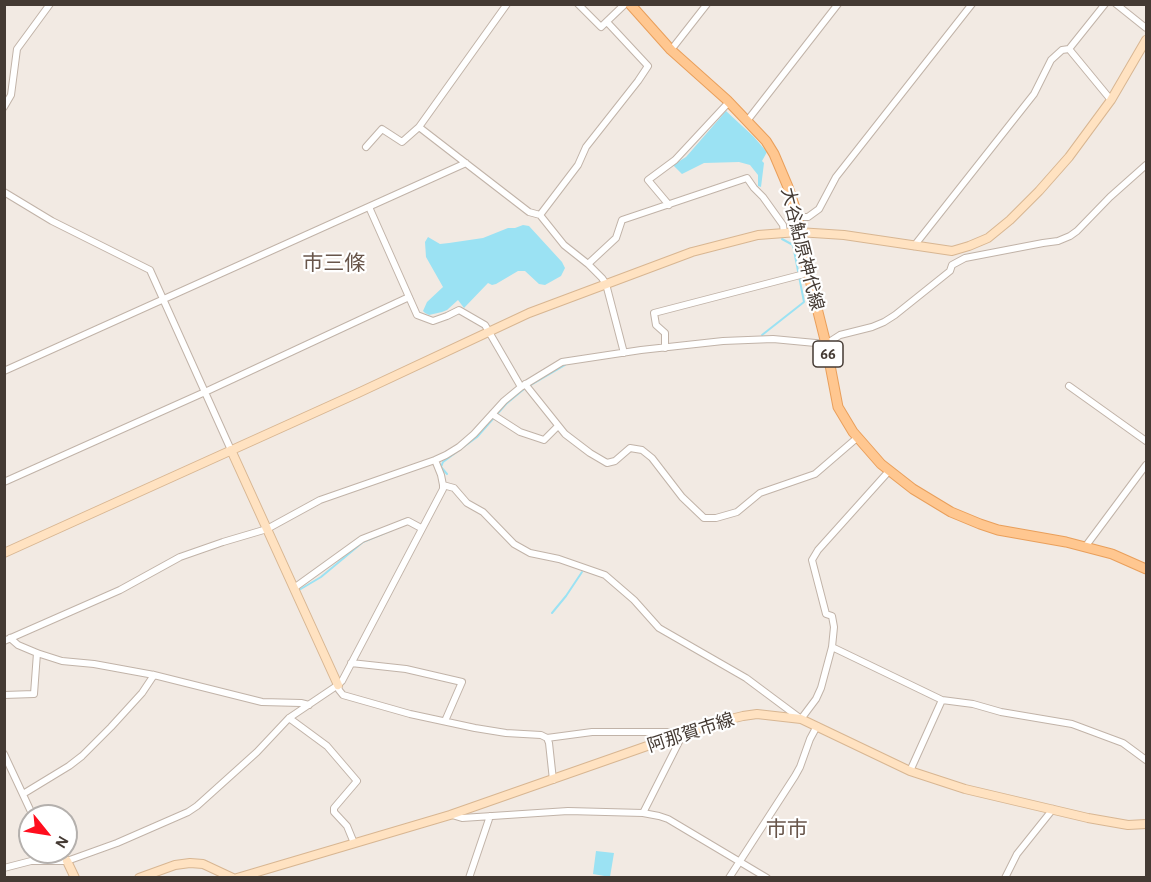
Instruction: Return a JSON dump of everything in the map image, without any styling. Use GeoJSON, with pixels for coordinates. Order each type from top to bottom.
{"type":"FeatureCollection","features":[{"type":"Feature","properties":{"kind":"main road","name":"大谷鮎原神代線"},"geometry":{"type":"LineString","coordinates":[[630,4],[671,50],[729,102],[766,141],[774,154],[798,217],[798,232],[826,344],[838,406],[853,432],[881,464],[913,489],[951,512],[980,524],[998,530],[1066,542],[1112,554],[1146,570]]}},
{"type":"Feature","properties":{"kind":"street"},"geometry":{"type":"LineString","coordinates":[[4,107],[11,95],[18,49],[50,4]]}},
{"type":"Feature","properties":{"kind":"street"},"geometry":{"type":"LineString","coordinates":[[366,147],[382,129],[402,142],[419,126],[507,4]]}},
{"type":"Feature","properties":{"kind":"street"},"geometry":{"type":"LineString","coordinates":[[578,4],[601,27],[624,4]]}},
{"type":"Feature","properties":{"kind":"street"},"geometry":{"type":"LineString","coordinates":[[671,50],[707,4]]}},
{"type":"Feature","properties":{"kind":"street"},"geometry":{"type":"LineString","coordinates":[[747,121],[838,4]]}},
{"type":"Feature","properties":{"kind":"street"},"geometry":{"type":"LineString","coordinates":[[798,217],[808,218],[819,209],[836,177],[972,4]]}},
{"type":"Feature","properties":{"kind":"street"},"geometry":{"type":"LineString","coordinates":[[914,246],[1034,94],[1051,60],[1062,50],[1069,49],[1105,4]]}},
{"type":"Feature","properties":{"kind":"street"},"geometry":{"type":"LineString","coordinates":[[1116,4],[1146,28]]}},
{"type":"Feature","properties":{"kind":"street"},"geometry":{"type":"LineString","coordinates":[[540,215],[578,165],[586,147],[648,66],[607,22]]}},
{"type":"Feature","properties":{"kind":"street"},"geometry":{"type":"LineString","coordinates":[[4,553],[529,313],[692,252],[758,235],[798,232],[854,236],[952,251],[988,238],[1040,191],[1069,157],[1111,100],[1146,40]]}},
{"type":"Feature","properties":{"kind":"street"},"geometry":{"type":"LineString","coordinates":[[1069,49],[1111,100]]}},
{"type":"Feature","properties":{"kind":"street"},"geometry":{"type":"LineString","coordinates":[[669,205],[648,180],[675,160],[729,102]]}},
{"type":"Feature","properties":{"kind":"street"},"geometry":{"type":"LineString","coordinates":[[419,126],[529,212],[540,215],[564,245],[602,278],[606,284],[624,353]]}},
{"type":"Feature","properties":{"kind":"street"},"geometry":{"type":"LineString","coordinates":[[4,371],[466,163]]}},
{"type":"Feature","properties":{"kind":"street"},"geometry":{"type":"LineString","coordinates":[[952,265],[965,258],[1058,241],[1070,236],[1146,165]]}},
{"type":"Feature","properties":{"kind":"street"},"geometry":{"type":"LineString","coordinates":[[588,264],[616,238],[622,220],[747,178],[783,225],[784,233]]}},
{"type":"Feature","properties":{"kind":"street"},"geometry":{"type":"LineString","coordinates":[[4,192],[52,221],[150,270],[343,695],[410,714],[475,728],[541,735],[547,738],[592,732],[675,732],[682,735],[644,813]]}},
{"type":"Feature","properties":{"kind":"street"},"geometry":{"type":"LineString","coordinates":[[369,207],[417,315],[433,321],[459,310],[485,325],[523,386],[565,434],[607,463],[615,461],[630,448],[642,450],[652,458],[682,497],[704,518],[716,518],[737,512],[760,493],[815,474],[858,437]]}},
{"type":"Feature","properties":{"kind":"street"},"geometry":{"type":"LineString","coordinates":[[6,639],[120,590],[180,557],[267,529],[320,500],[435,460],[459,447],[504,401],[523,386],[562,362],[688,344],[761,339],[826,344],[840,335],[872,327],[895,315],[950,271],[952,251]]}},
{"type":"Feature","properties":{"kind":"street"},"geometry":{"type":"LineString","coordinates":[[665,348],[665,333],[657,325],[654,313],[808,273]]}},
{"type":"Feature","properties":{"kind":"street"},"geometry":{"type":"LineString","coordinates":[[4,482],[409,297]]}},
{"type":"Feature","properties":{"kind":"street"},"geometry":{"type":"LineString","coordinates":[[1069,386],[1146,441]]}},
{"type":"Feature","properties":{"kind":"street"},"geometry":{"type":"LineString","coordinates":[[492,414],[520,432],[544,440],[558,426]]}},
{"type":"Feature","properties":{"kind":"street"},"geometry":{"type":"LineString","coordinates":[[78,857],[188,812],[257,752],[289,718],[338,686],[443,489],[435,460]]}},
{"type":"Feature","properties":{"kind":"street"},"geometry":{"type":"LineString","coordinates":[[1085,547],[1146,465]]}},
{"type":"Feature","properties":{"kind":"street"},"geometry":{"type":"LineString","coordinates":[[443,485],[454,488],[467,503],[483,512],[514,544],[530,553],[559,559],[605,575],[634,600],[659,628],[746,678],[801,719],[821,688],[832,647],[834,627],[832,616],[826,614],[812,560],[818,550],[890,471]]}},
{"type":"Feature","properties":{"kind":"street"},"geometry":{"type":"LineString","coordinates":[[294,588],[362,539],[408,521],[421,528]]}},
{"type":"Feature","properties":{"kind":"street"},"geometry":{"type":"LineString","coordinates":[[6,639],[62,661],[94,664],[154,675],[262,702],[309,705]]}},
{"type":"Feature","properties":{"kind":"street"},"geometry":{"type":"LineString","coordinates":[[832,647],[942,700],[1072,724],[1123,743],[1146,760]]}},
{"type":"Feature","properties":{"kind":"street"},"geometry":{"type":"LineString","coordinates":[[4,695],[34,694],[37,653]]}},
{"type":"Feature","properties":{"kind":"street"},"geometry":{"type":"LineString","coordinates":[[351,663],[406,669],[462,682],[444,721]]}},
{"type":"Feature","properties":{"kind":"street"},"geometry":{"type":"LineString","coordinates":[[23,794],[82,756],[142,693],[154,675]]}},
{"type":"Feature","properties":{"kind":"street"},"geometry":{"type":"LineString","coordinates":[[910,771],[942,700]]}},
{"type":"Feature","properties":{"kind":"street","name":"阿那賀市線"},"geometry":{"type":"LineString","coordinates":[[139,878],[168,867],[190,862],[203,864],[235,878],[450,815],[710,724],[757,714],[801,719],[910,771],[965,789],[1128,825],[1146,824]]}},
{"type":"Feature","properties":{"kind":"street"},"geometry":{"type":"LineString","coordinates":[[289,718],[327,746],[357,781],[334,808],[334,813],[347,826],[354,843]]}},
{"type":"Feature","properties":{"kind":"street"},"geometry":{"type":"LineString","coordinates":[[729,878],[800,767],[817,726]]}},
{"type":"Feature","properties":{"kind":"street"},"geometry":{"type":"LineString","coordinates":[[547,738],[553,780]]}},
{"type":"Feature","properties":{"kind":"street"},"geometry":{"type":"LineString","coordinates":[[4,754],[28,804]]}},
{"type":"Feature","properties":{"kind":"street"},"geometry":{"type":"LineString","coordinates":[[1005,878],[1017,854],[1053,809]]}},
{"type":"Feature","properties":{"kind":"street"},"geometry":{"type":"LineString","coordinates":[[450,815],[462,818],[568,811],[644,813],[668,819],[767,878]]}},
{"type":"Feature","properties":{"kind":"street"},"geometry":{"type":"LineString","coordinates":[[469,878],[490,816]]}},
{"type":"Feature","properties":{"kind":"street"},"geometry":{"type":"LineString","coordinates":[[4,868],[19,864]]}},
{"type":"Feature","properties":{"kind":"street"},"geometry":{"type":"LineString","coordinates":[[68,864],[75,878]]}},
{"type":"Feature","properties":{"kind":"water"},"geometry":{"type":"Polygon","coordinates":[[[726,111],[767,152],[762,161],[764,163],[761,187],[758,186],[758,175],[750,165],[739,162],[704,163],[682,174],[673,165],[686,157],[726,111]]]}},
{"type":"Feature","properties":{"kind":"water"},"geometry":{"type":"Polygon","coordinates":[[[523,225],[529,226],[562,262],[565,268],[561,276],[545,285],[539,284],[525,271],[518,271],[496,284],[488,283],[464,308],[458,300],[442,312],[429,315],[423,311],[427,302],[443,287],[426,257],[425,242],[428,237],[440,244],[449,243],[483,238],[523,225]]]}},
{"type":"Feature","properties":{"kind":"water"},"geometry":{"type":"Polygon","coordinates":[[[596,851],[614,853],[610,877],[593,874],[596,851]]]}},
{"type":"Feature","properties":{"kind":"waterway"},"geometry":{"type":"LineString","coordinates":[[762,335],[804,302],[793,245],[782,239]]}},
{"type":"Feature","properties":{"kind":"waterway"},"geometry":{"type":"LineString","coordinates":[[447,474],[441,467],[443,462],[477,437],[506,404],[524,389],[565,365]]}},
{"type":"Feature","properties":{"kind":"waterway"},"geometry":{"type":"LineString","coordinates":[[299,590],[321,577],[363,542],[392,530]]}},
{"type":"Feature","properties":{"kind":"waterway"},"geometry":{"type":"LineString","coordinates":[[552,613],[582,572]]}},
{"type":"Feature","properties":{"kind":"district","name":"市三條"},"geometry":{"type":"Point","coordinates":[334,264]}},
{"type":"Feature","properties":{"kind":"district","name":"市市"},"geometry":{"type":"Point","coordinates":[787,830]}}]}
